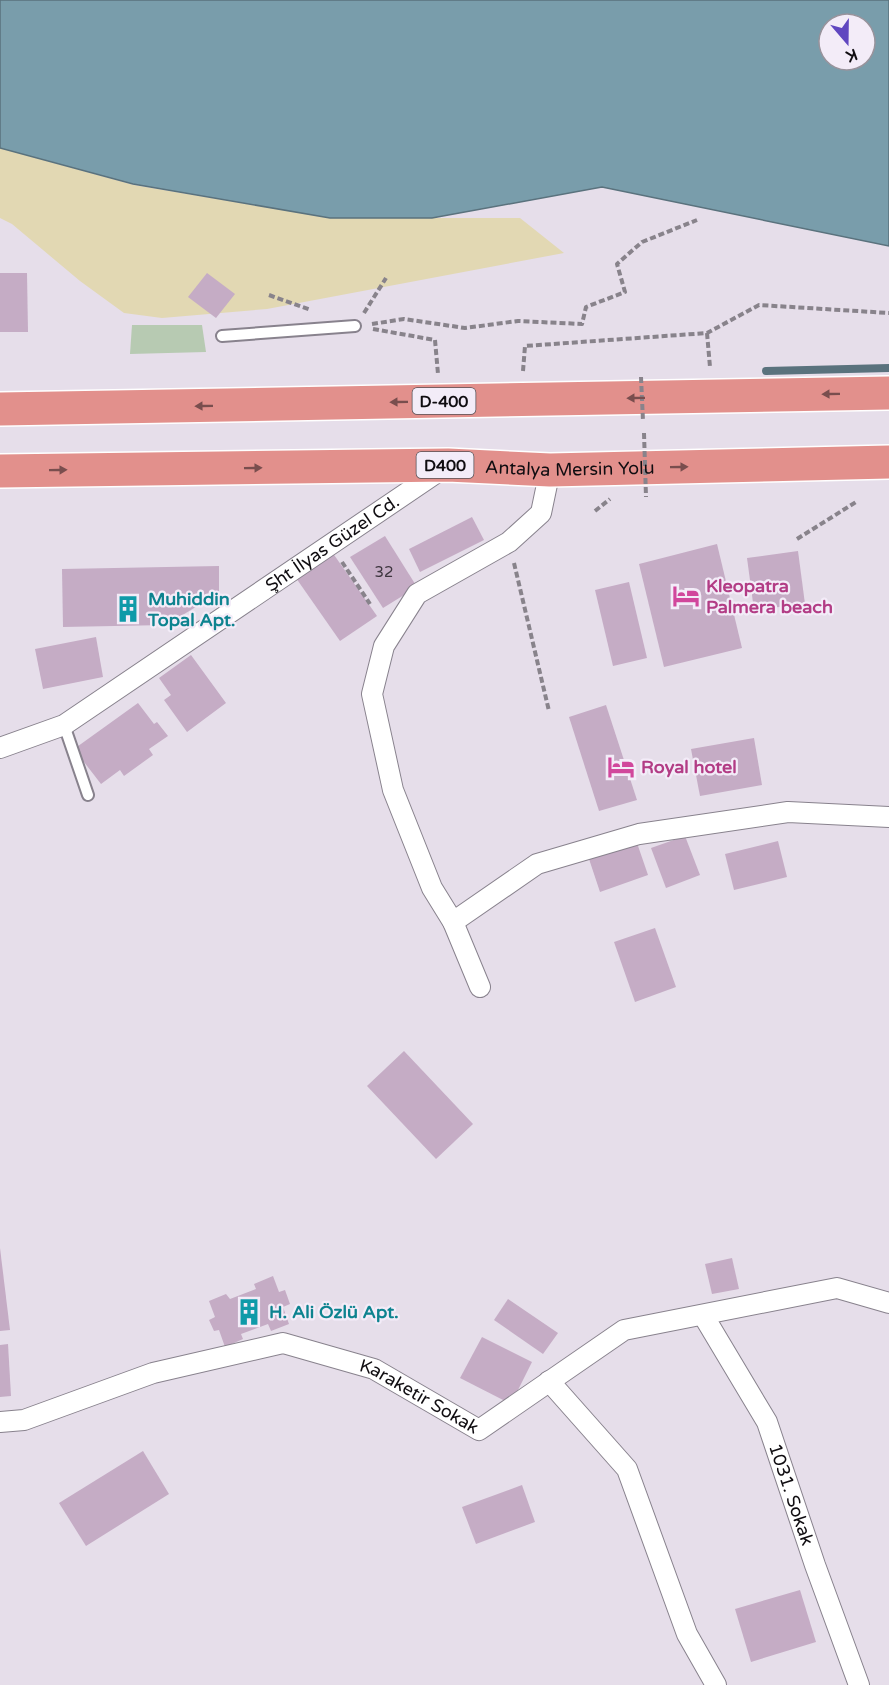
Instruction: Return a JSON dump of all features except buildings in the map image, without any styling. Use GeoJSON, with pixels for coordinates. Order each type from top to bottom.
{"type":"FeatureCollection","features":[{"type":"Feature","properties":{"kind":"highway","name":"D-400"},"geometry":{"type":"LineString","coordinates":[[0,409],[889,393]]}},
{"type":"Feature","properties":{"kind":"highway","name":"Antalya Mersin Yolu"},"geometry":{"type":"LineString","coordinates":[[0,471],[448,465],[550,470],[889,462]]}},
{"type":"Feature","properties":{"kind":"street","name":"Şht İlyas Güzel Cd."},"geometry":{"type":"LineString","coordinates":[[0,748],[64,725],[448,465]]}},
{"type":"Feature","properties":{"kind":"street"},"geometry":{"type":"LineString","coordinates":[[480,987],[453,922],[432,888],[393,790],[372,694],[384,646],[417,594],[509,542],[541,513],[550,470]]}},
{"type":"Feature","properties":{"kind":"street"},"geometry":{"type":"LineString","coordinates":[[453,922],[537,864],[639,834],[788,812],[889,817]]}},
{"type":"Feature","properties":{"kind":"street","name":"Karaketir Sokak"},"geometry":{"type":"LineString","coordinates":[[0,1422],[24,1420],[153,1373],[283,1343],[374,1369],[478,1430],[624,1330],[837,1288],[889,1303]]}},
{"type":"Feature","properties":{"kind":"street","name":"1031. Sokak"},"geometry":{"type":"LineString","coordinates":[[703,1315],[767,1422],[815,1565],[859,1685]]}},
{"type":"Feature","properties":{"kind":"street"},"geometry":{"type":"LineString","coordinates":[[549,1381],[627,1469],[687,1634],[716,1685]]}},
{"type":"Feature","properties":{"kind":"lane"},"geometry":{"type":"LineString","coordinates":[[222,336],[356,326]]}},
{"type":"Feature","properties":{"kind":"lane"},"geometry":{"type":"LineString","coordinates":[[64,725],[88,795]]}},
{"type":"Feature","properties":{"kind":"path"},"geometry":{"type":"LineString","coordinates":[[356,326],[404,319],[465,328],[518,321],[582,324],[586,307],[625,292],[617,264],[642,242],[697,220]]}},
{"type":"Feature","properties":{"kind":"path"},"geometry":{"type":"LineString","coordinates":[[356,326],[386,278]]}},
{"type":"Feature","properties":{"kind":"path"},"geometry":{"type":"LineString","coordinates":[[522,378],[525,346],[707,333],[759,305],[889,313]]}},
{"type":"Feature","properties":{"kind":"path"},"geometry":{"type":"LineString","coordinates":[[707,333],[710,367]]}},
{"type":"Feature","properties":{"kind":"path"},"geometry":{"type":"LineString","coordinates":[[642,377],[643,421]]}},
{"type":"Feature","properties":{"kind":"path"},"geometry":{"type":"LineString","coordinates":[[644,433],[646,497]]}},
{"type":"Feature","properties":{"kind":"path"},"geometry":{"type":"LineString","coordinates":[[595,511],[610,499]]}},
{"type":"Feature","properties":{"kind":"path"},"geometry":{"type":"LineString","coordinates":[[797,539],[855,502]]}},
{"type":"Feature","properties":{"kind":"path"},"geometry":{"type":"LineString","coordinates":[[511,553],[549,711]]}},
{"type":"Feature","properties":{"kind":"path"},"geometry":{"type":"LineString","coordinates":[[341,560],[370,604]]}},
{"type":"Feature","properties":{"kind":"green space"},"geometry":{"type":"Polygon","coordinates":[[[132,325],[202,325],[206,352],[130,354],[132,325]]]}},
{"type":"Feature","properties":{"kind":"sand"},"geometry":{"type":"Polygon","coordinates":[[[0,148],[134,185],[330,218],[520,218],[564,253],[267,309],[162,318],[124,313],[80,281],[12,224],[0,218],[0,148]]]}},
{"type":"Feature","properties":{"kind":"water"},"geometry":{"type":"Polygon","coordinates":[[[0,0],[889,0],[889,246],[602,187],[432,218],[330,218],[133,184],[0,148],[0,0]]]}},
{"type":"Feature","properties":{"kind":"waterway"},"geometry":{"type":"LineString","coordinates":[[766,371],[889,368]]}},
{"type":"Feature","properties":{"kind":"place","name":"Kleopatra Palmera beach"},"geometry":{"type":"Point","coordinates":[686,596]}},
{"type":"Feature","properties":{"kind":"place","name":"Muhiddin Topal Apt."},"geometry":{"type":"Point","coordinates":[128,609]}},
{"type":"Feature","properties":{"kind":"place","name":"Royal hotel"},"geometry":{"type":"Point","coordinates":[621,767]}},
{"type":"Feature","properties":{"kind":"place","name":"H. Ali Özlü Apt."},"geometry":{"type":"Point","coordinates":[249,1312]}}]}
